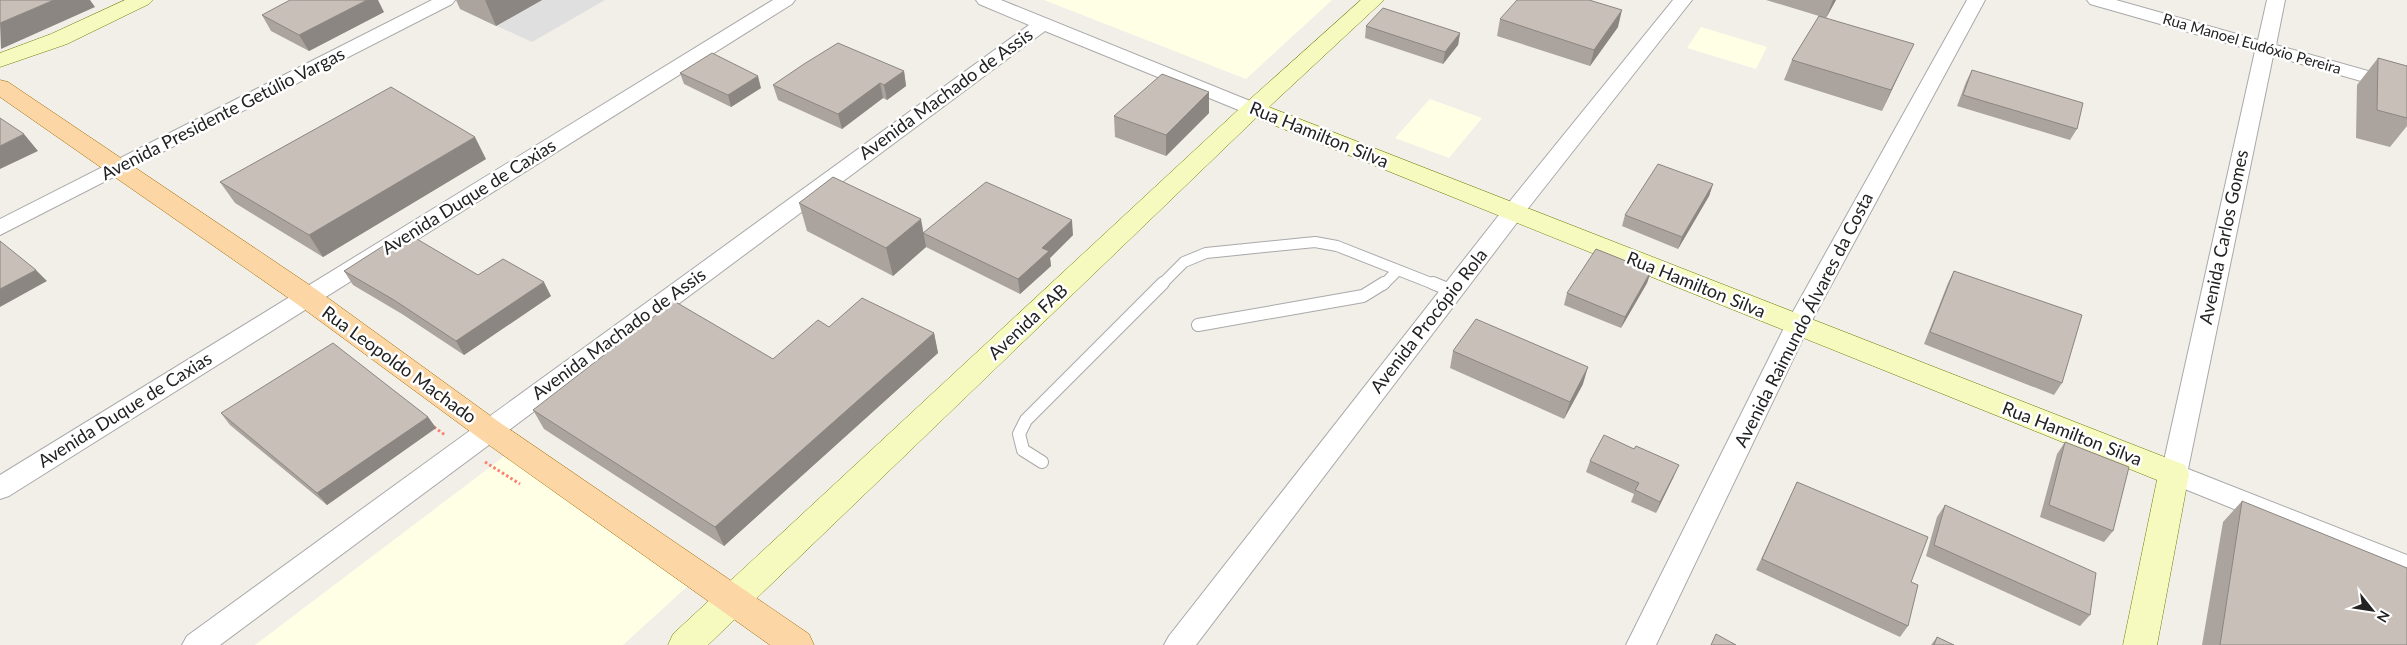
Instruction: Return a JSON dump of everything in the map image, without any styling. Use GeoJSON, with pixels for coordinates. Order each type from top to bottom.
{"type":"FeatureCollection","features":[{"type":"Feature","properties":{"kind":"main road","name":"Rua Leopoldo Machado"},"geometry":{"type":"LineString","coordinates":[[0,87],[307,297],[488,430],[797,645]]}},
{"type":"Feature","properties":{"kind":"street"},"geometry":{"type":"LineString","coordinates":[[0,60],[58,39],[142,0]]}},
{"type":"Feature","properties":{"kind":"street","name":"Avenida Presidente Getúlio Vargas"},"geometry":{"type":"LineString","coordinates":[[0,228],[446,0]]}},
{"type":"Feature","properties":{"kind":"street","name":"Avenida Duque de Caxias"},"geometry":{"type":"LineString","coordinates":[[0,488],[786,0]]}},
{"type":"Feature","properties":{"kind":"street","name":"Rua Hamilton Silva"},"geometry":{"type":"LineString","coordinates":[[985,0],[1797,326],[2407,567]]}},
{"type":"Feature","properties":{"kind":"street","name":"Avenida FAB"},"geometry":{"type":"LineString","coordinates":[[685,645],[1254,109],[1373,0]]}},
{"type":"Feature","properties":{"kind":"street","name":"Avenida Procópio Rola"},"geometry":{"type":"LineString","coordinates":[[1179,645],[1514,211],[1683,0]]}},
{"type":"Feature","properties":{"kind":"street","name":"Avenida Raimundo Álvares da Costa"},"geometry":{"type":"LineString","coordinates":[[1641,645],[1797,326],[1976,0]]}},
{"type":"Feature","properties":{"kind":"street","name":"Rua Manoel Eudóxio Pereira"},"geometry":{"type":"LineString","coordinates":[[2096,0],[2407,88]]}},
{"type":"Feature","properties":{"kind":"street","name":"Avenida Carlos Gomes"},"geometry":{"type":"LineString","coordinates":[[2174,474],[2264,48],[2276,0]]}},
{"type":"Feature","properties":{"kind":"street","name":"Avenida Machado de Assis"},"geometry":{"type":"LineString","coordinates":[[197,645],[1042,24]]}},
{"type":"Feature","properties":{"kind":"street"},"geometry":{"type":"LineString","coordinates":[[0,75],[58,39]]}},
{"type":"Feature","properties":{"kind":"street"},"geometry":{"type":"LineString","coordinates":[[2140,645],[2174,474]]}},
{"type":"Feature","properties":{"kind":"lane"},"geometry":{"type":"LineString","coordinates":[[1042,462],[1023,450],[1019,434],[1026,420],[1184,262],[1206,253],[1315,242],[1337,246],[1452,291]]}},
{"type":"Feature","properties":{"kind":"lane"},"geometry":{"type":"LineString","coordinates":[[1198,325],[1363,296],[1380,287],[1397,271]]}},
{"type":"Feature","properties":{"kind":"shaded area"},"geometry":{"type":"Polygon","coordinates":[[[478,0],[605,0],[532,42],[460,9],[478,0]]]}},
{"type":"Feature","properties":{"kind":"shaded area"},"geometry":{"type":"Polygon","coordinates":[[[1044,0],[1332,0],[1246,79],[1044,0]]]}},
{"type":"Feature","properties":{"kind":"shaded area"},"geometry":{"type":"Polygon","coordinates":[[[1701,27],[1767,47],[1756,69],[1687,48],[1701,27]]]}},
{"type":"Feature","properties":{"kind":"shaded area"},"geometry":{"type":"Polygon","coordinates":[[[1430,99],[1482,118],[1449,158],[1395,138],[1430,99]]]}},
{"type":"Feature","properties":{"kind":"shaded area"},"geometry":{"type":"Polygon","coordinates":[[[510,452],[692,582],[623,645],[255,645],[510,452]]]}},
{"type":"Feature","properties":{"kind":"building"},"geometry":{"type":"Polygon","coordinates":[[[0,0],[54,0],[0,23],[0,0]]]}},
{"type":"Feature","properties":{"kind":"building"},"geometry":{"type":"Polygon","coordinates":[[[290,0],[367,0],[299,35],[262,15],[290,0]]]}},
{"type":"Feature","properties":{"kind":"building"},"geometry":{"type":"Polygon","coordinates":[[[1517,0],[1589,0],[1622,10],[1594,50],[1500,19],[1517,0]]]}},
{"type":"Feature","properties":{"kind":"building"},"geometry":{"type":"Polygon","coordinates":[[[1383,8],[1460,33],[1445,52],[1366,26],[1383,8]]]}},
{"type":"Feature","properties":{"kind":"building"},"geometry":{"type":"Polygon","coordinates":[[[1819,16],[1914,44],[1891,90],[1792,60],[1819,16]]]}},
{"type":"Feature","properties":{"kind":"building"},"geometry":{"type":"Polygon","coordinates":[[[838,43],[904,71],[884,85],[880,83],[838,114],[773,85],[804,64],[838,43]]]}},
{"type":"Feature","properties":{"kind":"building"},"geometry":{"type":"Polygon","coordinates":[[[712,53],[758,76],[728,95],[680,73],[712,53]]]}},
{"type":"Feature","properties":{"kind":"building"},"geometry":{"type":"Polygon","coordinates":[[[2378,58],[2407,66],[2407,118],[2377,110],[2378,58]]]}},
{"type":"Feature","properties":{"kind":"building"},"geometry":{"type":"Polygon","coordinates":[[[1972,70],[2083,103],[2077,129],[1963,95],[1972,70]]]}},
{"type":"Feature","properties":{"kind":"building"},"geometry":{"type":"Polygon","coordinates":[[[1162,74],[1209,92],[1166,135],[1114,116],[1162,74]]]}},
{"type":"Feature","properties":{"kind":"building"},"geometry":{"type":"Polygon","coordinates":[[[391,87],[475,137],[309,235],[220,182],[391,87]]]}},
{"type":"Feature","properties":{"kind":"building"},"geometry":{"type":"Polygon","coordinates":[[[0,118],[24,134],[0,146],[0,118]]]}},
{"type":"Feature","properties":{"kind":"building"},"geometry":{"type":"Polygon","coordinates":[[[1658,164],[1713,184],[1682,237],[1625,215],[1658,164]]]}},
{"type":"Feature","properties":{"kind":"building"},"geometry":{"type":"Polygon","coordinates":[[[833,177],[921,219],[886,248],[799,203],[833,177]]]}},
{"type":"Feature","properties":{"kind":"building"},"geometry":{"type":"Polygon","coordinates":[[[986,182],[1072,220],[1042,248],[1049,251],[1018,279],[923,233],[986,182]]]}},
{"type":"Feature","properties":{"kind":"building"},"geometry":{"type":"Polygon","coordinates":[[[405,232],[478,275],[503,259],[544,282],[456,341],[394,300],[344,271],[405,232]]]}},
{"type":"Feature","properties":{"kind":"building"},"geometry":{"type":"Polygon","coordinates":[[[0,241],[36,270],[0,289],[0,241]]]}},
{"type":"Feature","properties":{"kind":"building"},"geometry":{"type":"Polygon","coordinates":[[[1596,249],[1651,271],[1625,317],[1567,293],[1596,249]]]}},
{"type":"Feature","properties":{"kind":"building"},"geometry":{"type":"Polygon","coordinates":[[[1954,271],[2082,315],[2062,383],[1930,332],[1954,271]]]}},
{"type":"Feature","properties":{"kind":"building"},"geometry":{"type":"Polygon","coordinates":[[[862,298],[934,333],[715,527],[533,410],[674,301],[773,359],[818,320],[829,327],[862,298]]]}},
{"type":"Feature","properties":{"kind":"building"},"geometry":{"type":"Polygon","coordinates":[[[1476,319],[1588,367],[1570,402],[1453,351],[1476,319]]]}},
{"type":"Feature","properties":{"kind":"building"},"geometry":{"type":"Polygon","coordinates":[[[333,343],[428,417],[317,493],[221,413],[333,343]]]}},
{"type":"Feature","properties":{"kind":"building"},"geometry":{"type":"Polygon","coordinates":[[[1604,435],[1634,449],[1636,446],[1679,465],[1660,502],[1635,490],[1639,483],[1590,461],[1604,435]]]}},
{"type":"Feature","properties":{"kind":"building"},"geometry":{"type":"Polygon","coordinates":[[[2065,442],[2129,467],[2113,531],[2049,505],[2065,442]]]}},
{"type":"Feature","properties":{"kind":"building"},"geometry":{"type":"Polygon","coordinates":[[[1797,482],[1928,537],[1911,582],[1918,585],[1908,626],[1762,559],[1797,482]]]}},
{"type":"Feature","properties":{"kind":"building"},"geometry":{"type":"Polygon","coordinates":[[[2242,501],[2407,568],[2407,645],[2220,645],[2242,501]]]}},
{"type":"Feature","properties":{"kind":"building"},"geometry":{"type":"Polygon","coordinates":[[[1945,505],[2096,573],[2090,615],[1934,545],[1945,505]]]}},
{"type":"Feature","properties":{"kind":"building"},"geometry":{"type":"Polygon","coordinates":[[[1716,634],[1736,645],[1711,645],[1716,634]]]}},
{"type":"Feature","properties":{"kind":"building"},"geometry":{"type":"Polygon","coordinates":[[[1937,637],[1954,645],[1934,645],[1937,637]]]}}]}
